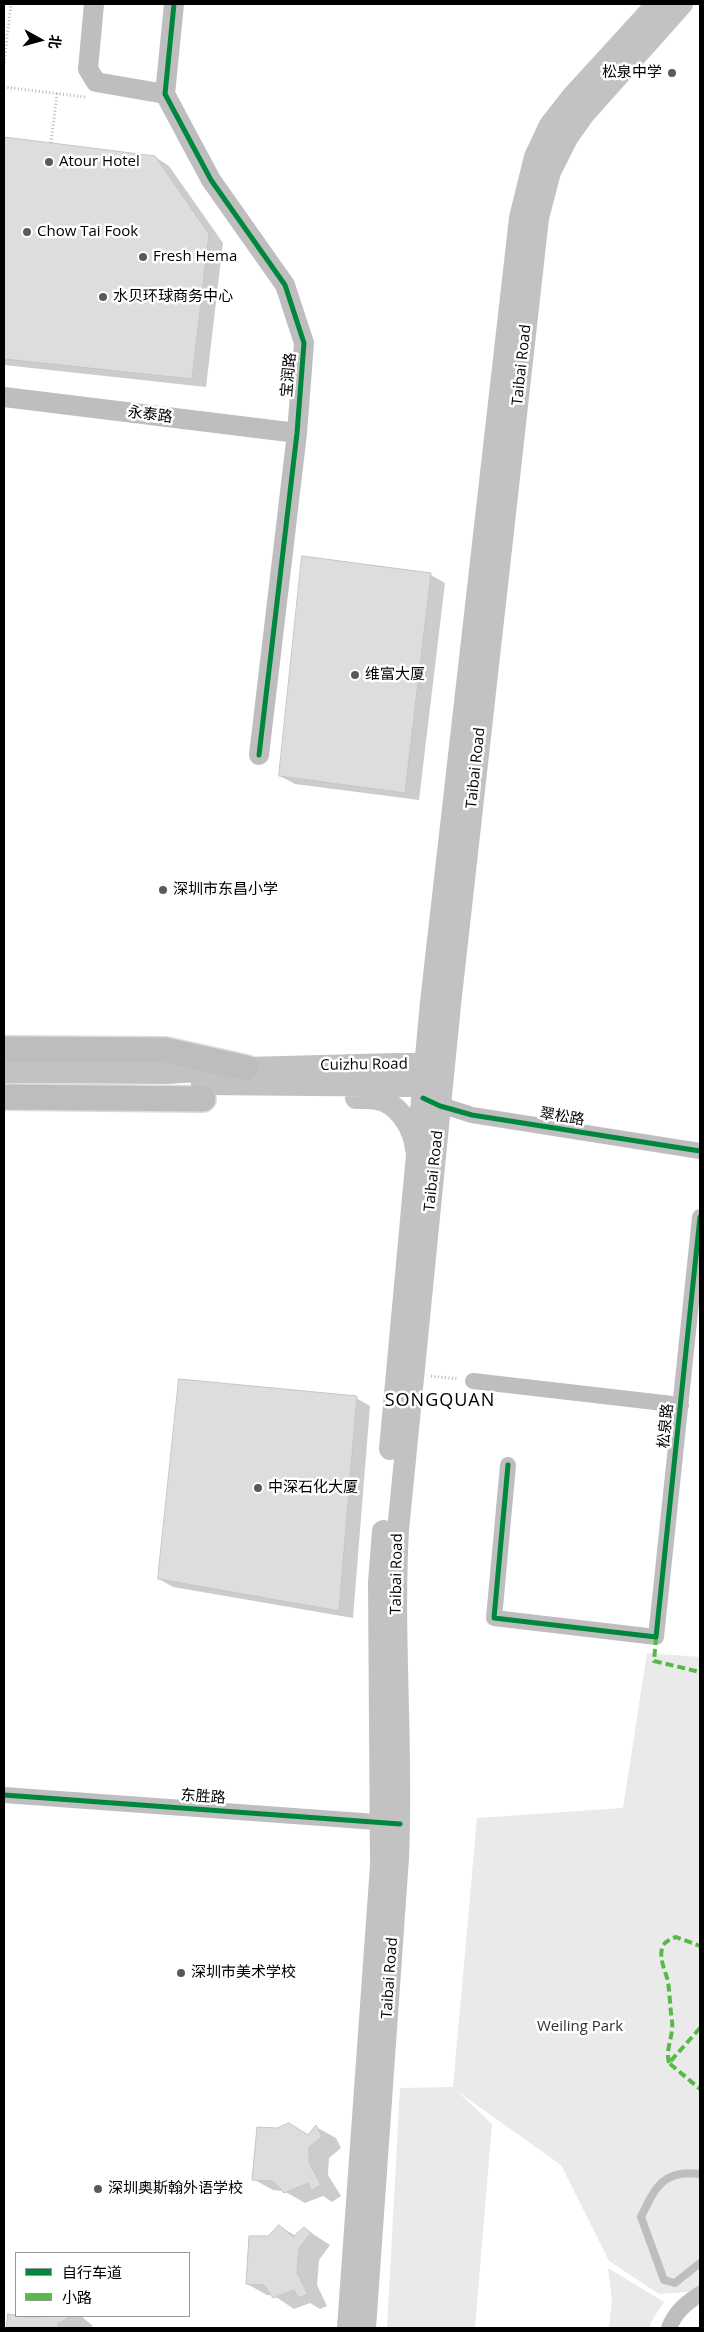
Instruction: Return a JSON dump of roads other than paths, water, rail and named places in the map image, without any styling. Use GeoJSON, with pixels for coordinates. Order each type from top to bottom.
{"type":"FeatureCollection","features":[{"type":"Feature","properties":{"kind":"main road","name":"Taibai Road"},"geometry":{"type":"LineString","coordinates":[[365,2328],[391,1823],[395,1576],[398,1530],[414,1374],[431,1086],[512,280],[524,198],[535,157],[550,125],[572,97],[657,4]]}},
{"type":"Feature","properties":{"kind":"main road","name":"Taibai Road"},"geometry":{"type":"LineString","coordinates":[[348,2328],[380,1879],[391,1823],[380,1566],[417,1160],[431,1086],[540,206],[555,161],[576,125],[682,4]]}},
{"type":"Feature","properties":{"kind":"main road"},"geometry":{"type":"LineString","coordinates":[[4,1049],[165,1050],[246,1068]]}},
{"type":"Feature","properties":{"kind":"main road","name":"Cuizhu Road"},"geometry":{"type":"LineString","coordinates":[[4,1084],[167,1079],[246,1068],[431,1086]]}},
{"type":"Feature","properties":{"kind":"main road","name":"Cuizhu Road"},"geometry":{"type":"LineString","coordinates":[[4,1072],[167,1079],[431,1086]]}},
{"type":"Feature","properties":{"kind":"main road","name":"Cuizhu Road"},"geometry":{"type":"LineString","coordinates":[[167,1079],[204,1099],[357,1098],[384,1101],[395,1108],[411,1129],[417,1160]]}},
{"type":"Feature","properties":{"kind":"main road"},"geometry":{"type":"LineString","coordinates":[[4,1097],[204,1099]]}},
{"type":"Feature","properties":{"kind":"street"},"geometry":{"type":"LineString","coordinates":[[94,4],[88,69],[96,82],[165,94],[174,4]]}},
{"type":"Feature","properties":{"kind":"street","name":"宝润路"},"geometry":{"type":"LineString","coordinates":[[165,94],[211,180],[284,285],[304,343],[297,434],[259,755]]}},
{"type":"Feature","properties":{"kind":"street","name":"永泰路"},"geometry":{"type":"LineString","coordinates":[[4,397],[297,434]]}},
{"type":"Feature","properties":{"kind":"street","name":"翠松路"},"geometry":{"type":"LineString","coordinates":[[431,1086],[472,1115],[700,1151]]}},
{"type":"Feature","properties":{"kind":"street","name":"松泉路"},"geometry":{"type":"LineString","coordinates":[[508,1465],[494,1618],[656,1636],[681,1405],[694,1340],[700,1217]]}},
{"type":"Feature","properties":{"kind":"street"},"geometry":{"type":"LineString","coordinates":[[472,1381],[681,1405]]}},
{"type":"Feature","properties":{"kind":"street","name":"东胜路"},"geometry":{"type":"LineString","coordinates":[[4,1795],[391,1823]]}},
{"type":"Feature","properties":{"kind":"street"},"geometry":{"type":"LineString","coordinates":[[669,2328],[682,2307],[700,2294]]}},
{"type":"Feature","properties":{"kind":"lane"},"geometry":{"type":"LineString","coordinates":[[700,2174],[683,2172],[657,2185],[641,2217],[664,2280],[675,2284],[700,2263]]}},
{"type":"Feature","properties":{"kind":"place","name":"松泉中学"},"geometry":{"type":"Point","coordinates":[672,73]}},
{"type":"Feature","properties":{"kind":"place","name":"Atour Hotel"},"geometry":{"type":"Point","coordinates":[49,162]}},
{"type":"Feature","properties":{"kind":"place","name":"Chow Tai Fook"},"geometry":{"type":"Point","coordinates":[27,232]}},
{"type":"Feature","properties":{"kind":"place","name":"Fresh Hema"},"geometry":{"type":"Point","coordinates":[143,257]}},
{"type":"Feature","properties":{"kind":"place","name":"水贝环球商务中心"},"geometry":{"type":"Point","coordinates":[103,297]}},
{"type":"Feature","properties":{"kind":"place","name":"维富大厦"},"geometry":{"type":"Point","coordinates":[355,675]}},
{"type":"Feature","properties":{"kind":"place","name":"深圳市东昌小学"},"geometry":{"type":"Point","coordinates":[163,890]}},
{"type":"Feature","properties":{"kind":"place","name":"中深石化大厦"},"geometry":{"type":"Point","coordinates":[258,1488]}},
{"type":"Feature","properties":{"kind":"place","name":"深圳市美术学校"},"geometry":{"type":"Point","coordinates":[181,1973]}},
{"type":"Feature","properties":{"kind":"place","name":"深圳奥斯翰外语学校"},"geometry":{"type":"Point","coordinates":[98,2189]}},
{"type":"Feature","properties":{"kind":"district","name":"SONGQUAN"},"geometry":{"type":"Point","coordinates":[440,1401]}},
{"type":"Feature","properties":{"kind":"park label","name":"Weiling Park"},"geometry":{"type":"Point","coordinates":[580,2027]}}]}
